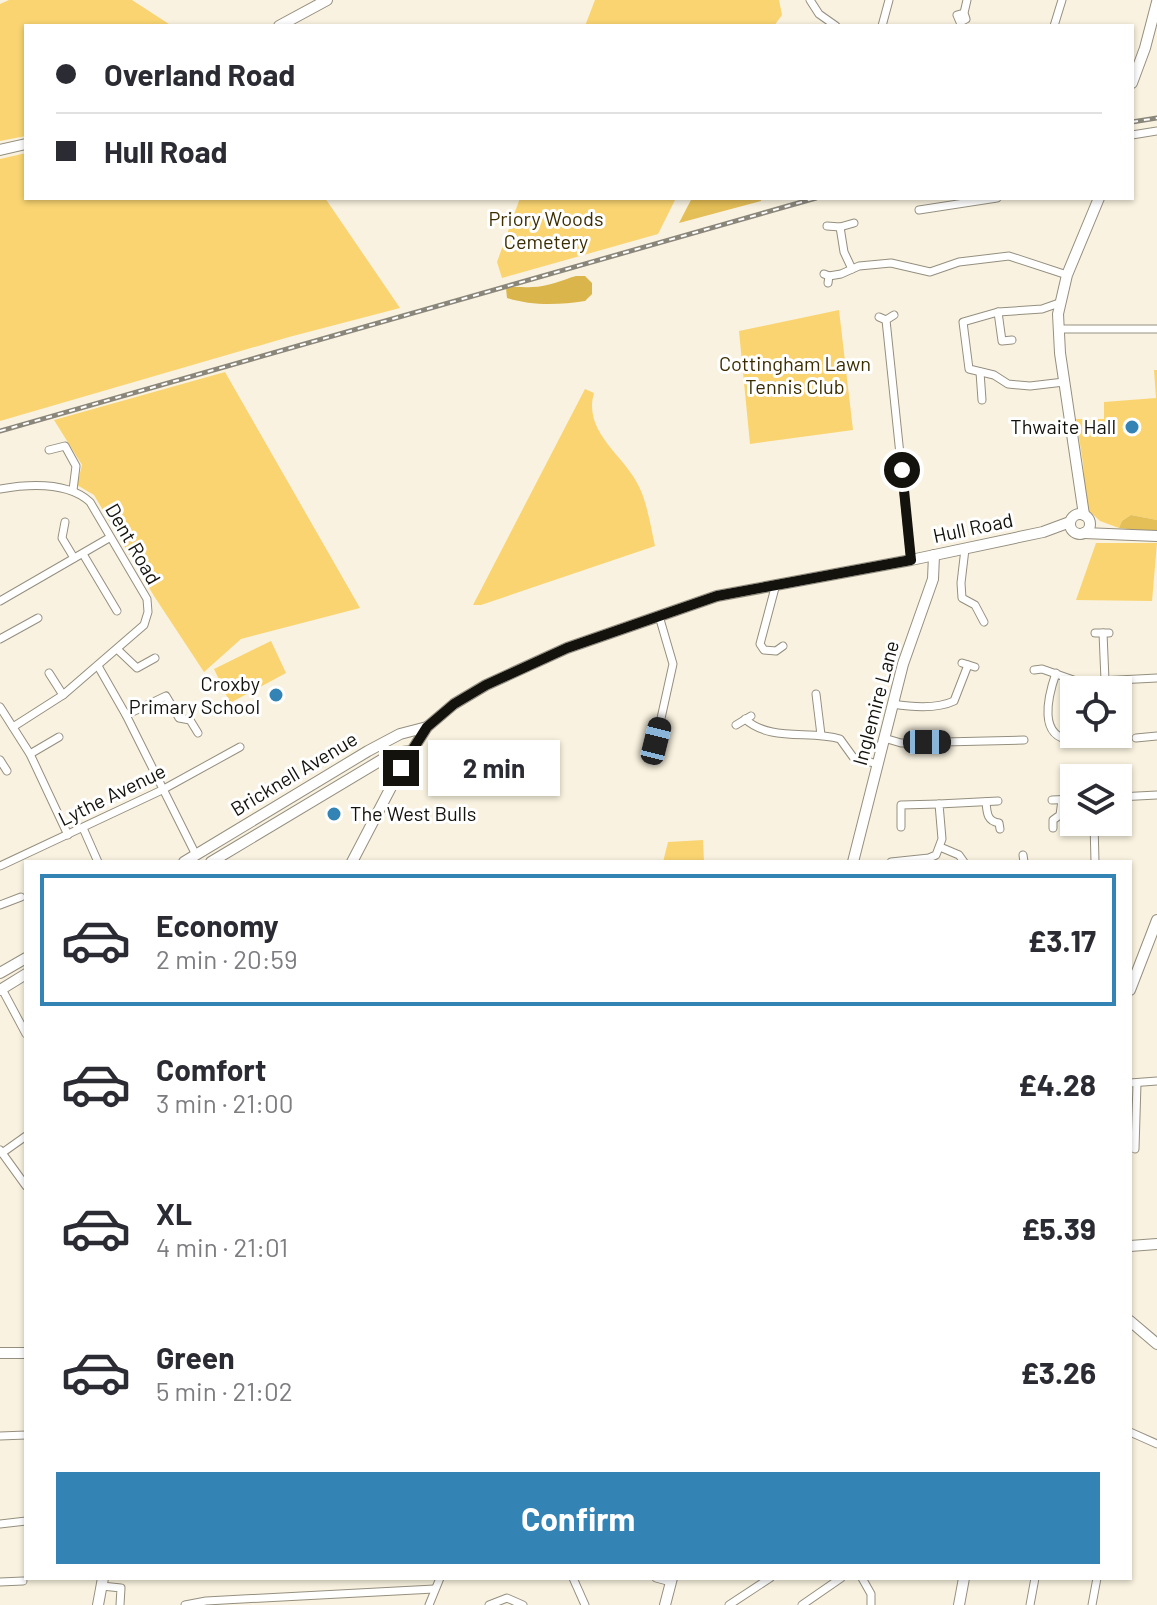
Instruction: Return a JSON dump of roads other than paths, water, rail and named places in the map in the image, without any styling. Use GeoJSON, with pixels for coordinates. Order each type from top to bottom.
{"type":"FeatureCollection","features":[{"type":"Feature","properties":{"kind":"main road"},"geometry":{"type":"LineString","coordinates":[[283,24],[327,0]]}},
{"type":"Feature","properties":{"kind":"main road"},"geometry":{"type":"LineString","coordinates":[[1134,77],[1157,2]]}},
{"type":"Feature","properties":{"kind":"main road"},"geometry":{"type":"LineString","coordinates":[[0,150],[24,144]]}},
{"type":"Feature","properties":{"kind":"main road"},"geometry":{"type":"LineString","coordinates":[[1098,200],[1067,275],[1059,303],[1058,329],[1080,489],[1080,524],[1116,536],[1157,536]]}},
{"type":"Feature","properties":{"kind":"main road","name":"Hull Road"},"geometry":{"type":"LineString","coordinates":[[353,860],[427,727],[454,704],[486,685],[567,648],[717,596],[911,560],[1080,524]]}},
{"type":"Feature","properties":{"kind":"main road","name":"Inglemire Lane"},"geometry":{"type":"LineString","coordinates":[[854,860],[903,664],[933,579],[934,555]]}},
{"type":"Feature","properties":{"kind":"main road","name":"Bricknell Avenue"},"geometry":{"type":"LineString","coordinates":[[187,860],[368,751],[400,734],[427,727]]}},
{"type":"Feature","properties":{"kind":"main road","name":"Bricknell Avenue"},"geometry":{"type":"LineString","coordinates":[[214,860],[393,753],[411,751]]}},
{"type":"Feature","properties":{"kind":"main road"},"geometry":{"type":"LineString","coordinates":[[1134,969],[1157,920]]}},
{"type":"Feature","properties":{"kind":"main road"},"geometry":{"type":"LineString","coordinates":[[0,973],[24,959]]}},
{"type":"Feature","properties":{"kind":"main road"},"geometry":{"type":"LineString","coordinates":[[1,989],[24,975]]}},
{"type":"Feature","properties":{"kind":"main road"},"geometry":{"type":"LineString","coordinates":[[1132,1246],[1157,1244]]}},
{"type":"Feature","properties":{"kind":"main road"},"geometry":{"type":"LineString","coordinates":[[1132,1323],[1157,1344]]}},
{"type":"Feature","properties":{"kind":"main road"},"geometry":{"type":"LineString","coordinates":[[0,1353],[24,1353]]}},
{"type":"Feature","properties":{"kind":"main road"},"geometry":{"type":"LineString","coordinates":[[665,1605],[672,1580]]}},
{"type":"Feature","properties":{"kind":"main road"},"geometry":{"type":"LineString","coordinates":[[959,1605],[964,1580]]}},
{"type":"Feature","properties":{"kind":"main road"},"geometry":{"type":"LineString","coordinates":[[98,1605],[102,1582]]}},
{"type":"Feature","properties":{"kind":"street"},"geometry":{"type":"LineString","coordinates":[[810,0],[819,14],[833,24]]}},
{"type":"Feature","properties":{"kind":"street"},"geometry":{"type":"LineString","coordinates":[[883,24],[889,0]]}},
{"type":"Feature","properties":{"kind":"street"},"geometry":{"type":"LineString","coordinates":[[964,13],[967,0]]}},
{"type":"Feature","properties":{"kind":"street"},"geometry":{"type":"LineString","coordinates":[[1055,24],[1062,0]]}},
{"type":"Feature","properties":{"kind":"street"},"geometry":{"type":"LineString","coordinates":[[1134,135],[1157,131]]}},
{"type":"Feature","properties":{"kind":"street"},"geometry":{"type":"LineString","coordinates":[[916,210],[984,200]]}},
{"type":"Feature","properties":{"kind":"street"},"geometry":{"type":"LineString","coordinates":[[827,226],[840,227],[854,223]]}},
{"type":"Feature","properties":{"kind":"street"},"geometry":{"type":"LineString","coordinates":[[840,227],[844,252],[852,269]]}},
{"type":"Feature","properties":{"kind":"street"},"geometry":{"type":"LineString","coordinates":[[827,277],[852,269],[891,263],[930,272],[959,262],[1009,256],[1067,275]]}},
{"type":"Feature","properties":{"kind":"street"},"geometry":{"type":"LineString","coordinates":[[1059,303],[1042,309],[998,312],[963,322],[969,369],[994,375],[1008,384],[1064,382]]}},
{"type":"Feature","properties":{"kind":"street"},"geometry":{"type":"LineString","coordinates":[[998,312],[1002,341],[1012,340]]}},
{"type":"Feature","properties":{"kind":"street"},"geometry":{"type":"LineString","coordinates":[[886,317],[911,560]]}},
{"type":"Feature","properties":{"kind":"street"},"geometry":{"type":"LineString","coordinates":[[1058,329],[1157,329]]}},
{"type":"Feature","properties":{"kind":"street"},"geometry":{"type":"LineString","coordinates":[[980,372],[981,399]]}},
{"type":"Feature","properties":{"kind":"street"},"geometry":{"type":"LineString","coordinates":[[0,489],[39,486],[73,490],[76,466],[65,446],[49,450]]}},
{"type":"Feature","properties":{"kind":"street","name":"Dent Road"},"geometry":{"type":"LineString","coordinates":[[13,727],[63,695],[98,666],[144,625],[148,612],[147,599],[90,502],[73,490]]}},
{"type":"Feature","properties":{"kind":"street"},"geometry":{"type":"LineString","coordinates":[[65,522],[62,538],[74,558]]}},
{"type":"Feature","properties":{"kind":"street"},"geometry":{"type":"LineString","coordinates":[[0,601],[109,538]]}},
{"type":"Feature","properties":{"kind":"street"},"geometry":{"type":"LineString","coordinates":[[965,549],[962,598],[975,605],[986,624]]}},
{"type":"Feature","properties":{"kind":"street"},"geometry":{"type":"LineString","coordinates":[[83,554],[117,611]]}},
{"type":"Feature","properties":{"kind":"street"},"geometry":{"type":"LineString","coordinates":[[776,584],[760,644],[764,650],[776,651],[783,646]]}},
{"type":"Feature","properties":{"kind":"street"},"geometry":{"type":"LineString","coordinates":[[655,741],[673,664],[659,616]]}},
{"type":"Feature","properties":{"kind":"street"},"geometry":{"type":"LineString","coordinates":[[0,639],[38,618]]}},
{"type":"Feature","properties":{"kind":"street"},"geometry":{"type":"LineString","coordinates":[[1102,633],[1105,676]]}},
{"type":"Feature","properties":{"kind":"street"},"geometry":{"type":"LineString","coordinates":[[117,649],[137,668],[155,658]]}},
{"type":"Feature","properties":{"kind":"street"},"geometry":{"type":"LineString","coordinates":[[893,704],[909,707],[954,701],[968,665]]}},
{"type":"Feature","properties":{"kind":"street"},"geometry":{"type":"LineString","coordinates":[[98,666],[196,855]]}},
{"type":"Feature","properties":{"kind":"street"},"geometry":{"type":"LineString","coordinates":[[1034,670],[1064,676]]}},
{"type":"Feature","properties":{"kind":"street"},"geometry":{"type":"LineString","coordinates":[[49,673],[63,695]]}},
{"type":"Feature","properties":{"kind":"street"},"geometry":{"type":"LineString","coordinates":[[1056,673],[1049,692],[1048,720],[1060,737]]}},
{"type":"Feature","properties":{"kind":"street"},"geometry":{"type":"LineString","coordinates":[[1132,679],[1157,678]]}},
{"type":"Feature","properties":{"kind":"street"},"geometry":{"type":"LineString","coordinates":[[816,693],[821,735]]}},
{"type":"Feature","properties":{"kind":"street"},"geometry":{"type":"LineString","coordinates":[[126,715],[166,696],[179,718],[190,720],[198,733]]}},
{"type":"Feature","properties":{"kind":"street"},"geometry":{"type":"LineString","coordinates":[[0,707],[30,754],[68,835]]}},
{"type":"Feature","properties":{"kind":"street"},"geometry":{"type":"LineString","coordinates":[[736,725],[748,718],[751,725],[791,736],[821,735],[840,739],[853,757],[877,764]]}},
{"type":"Feature","properties":{"kind":"street"},"geometry":{"type":"LineString","coordinates":[[1136,738],[1157,736]]}},
{"type":"Feature","properties":{"kind":"street"},"geometry":{"type":"LineString","coordinates":[[30,754],[59,737]]}},
{"type":"Feature","properties":{"kind":"street"},"geometry":{"type":"LineString","coordinates":[[884,738],[901,743],[1024,740]]}},
{"type":"Feature","properties":{"kind":"street","name":"Lythe Avenue"},"geometry":{"type":"LineString","coordinates":[[2,865],[162,790],[236,747]]}},
{"type":"Feature","properties":{"kind":"street"},"geometry":{"type":"LineString","coordinates":[[0,760],[7,771]]}},
{"type":"Feature","properties":{"kind":"street"},"geometry":{"type":"LineString","coordinates":[[1132,796],[1157,795]]}},
{"type":"Feature","properties":{"kind":"street"},"geometry":{"type":"LineString","coordinates":[[1052,800],[1060,800]]}},
{"type":"Feature","properties":{"kind":"street"},"geometry":{"type":"LineString","coordinates":[[901,827],[901,805],[998,801]]}},
{"type":"Feature","properties":{"kind":"street"},"geometry":{"type":"LineString","coordinates":[[986,802],[987,814],[992,821],[999,823],[1000,829]]}},
{"type":"Feature","properties":{"kind":"street"},"geometry":{"type":"LineString","coordinates":[[915,860],[936,855],[940,847],[939,804]]}},
{"type":"Feature","properties":{"kind":"street"},"geometry":{"type":"LineString","coordinates":[[1053,828],[1053,820],[1060,815]]}},
{"type":"Feature","properties":{"kind":"street"},"geometry":{"type":"LineString","coordinates":[[83,828],[97,860]]}},
{"type":"Feature","properties":{"kind":"street"},"geometry":{"type":"LineString","coordinates":[[1094,836],[1095,860]]}},
{"type":"Feature","properties":{"kind":"street"},"geometry":{"type":"LineString","coordinates":[[940,847],[959,855],[963,860]]}},
{"type":"Feature","properties":{"kind":"street"},"geometry":{"type":"LineString","coordinates":[[0,856],[2,865]]}},
{"type":"Feature","properties":{"kind":"street"},"geometry":{"type":"LineString","coordinates":[[0,905],[21,897]]}},
{"type":"Feature","properties":{"kind":"street"},"geometry":{"type":"LineString","coordinates":[[1,989],[24,1030]]}},
{"type":"Feature","properties":{"kind":"street"},"geometry":{"type":"LineString","coordinates":[[1135,1149],[1133,1083],[1157,1081]]}},
{"type":"Feature","properties":{"kind":"street"},"geometry":{"type":"LineString","coordinates":[[24,1138],[2,1157],[24,1184]]}},
{"type":"Feature","properties":{"kind":"street"},"geometry":{"type":"LineString","coordinates":[[1132,1433],[1157,1444]]}},
{"type":"Feature","properties":{"kind":"street"},"geometry":{"type":"LineString","coordinates":[[0,1436],[24,1435]]}},
{"type":"Feature","properties":{"kind":"street"},"geometry":{"type":"LineString","coordinates":[[0,1524],[24,1521]]}},
{"type":"Feature","properties":{"kind":"street"},"geometry":{"type":"LineString","coordinates":[[429,1605],[439,1580]]}},
{"type":"Feature","properties":{"kind":"street"},"geometry":{"type":"LineString","coordinates":[[574,1580],[585,1605]]}},
{"type":"Feature","properties":{"kind":"street"},"geometry":{"type":"LineString","coordinates":[[729,1605],[766,1580]]}},
{"type":"Feature","properties":{"kind":"street"},"geometry":{"type":"LineString","coordinates":[[802,1605],[838,1580]]}},
{"type":"Feature","properties":{"kind":"street"},"geometry":{"type":"LineString","coordinates":[[863,1580],[871,1594],[871,1605]]}},
{"type":"Feature","properties":{"kind":"street"},"geometry":{"type":"LineString","coordinates":[[1030,1605],[1035,1580]]}},
{"type":"Feature","properties":{"kind":"street"},"geometry":{"type":"LineString","coordinates":[[1092,1605],[1097,1580]]}},
{"type":"Feature","properties":{"kind":"street"},"geometry":{"type":"LineString","coordinates":[[0,1582],[23,1581]]}},
{"type":"Feature","properties":{"kind":"street"},"geometry":{"type":"LineString","coordinates":[[102,1582],[121,1588],[120,1605]]}},
{"type":"Feature","properties":{"kind":"street"},"geometry":{"type":"LineString","coordinates":[[185,1605],[206,1601],[434,1589]]}},
{"type":"Feature","properties":{"kind":"street"},"geometry":{"type":"LineString","coordinates":[[489,1605],[507,1598],[523,1605]]}},
{"type":"Feature","properties":{"kind":"railway"},"geometry":{"type":"LineString","coordinates":[[1134,122],[1157,118]]}},
{"type":"Feature","properties":{"kind":"railway"},"geometry":{"type":"LineString","coordinates":[[0,431],[809,200]]}},
{"type":"Feature","properties":{"kind":"place","name":"Thwaite Hall"},"geometry":{"type":"Point","coordinates":[1132,427]}},
{"type":"Feature","properties":{"kind":"place","name":"Croxby Primary School"},"geometry":{"type":"Point","coordinates":[276,695]}},
{"type":"Feature","properties":{"kind":"place","name":"The West Bulls"},"geometry":{"type":"Point","coordinates":[334,814]}},
{"type":"Feature","properties":{"kind":"park label","name":"Priory Woods Cemetery"},"geometry":{"type":"Point","coordinates":[546,230]}},
{"type":"Feature","properties":{"kind":"park label","name":"Cottingham Lawn Tennis Club"},"geometry":{"type":"Point","coordinates":[795,376]}}]}
